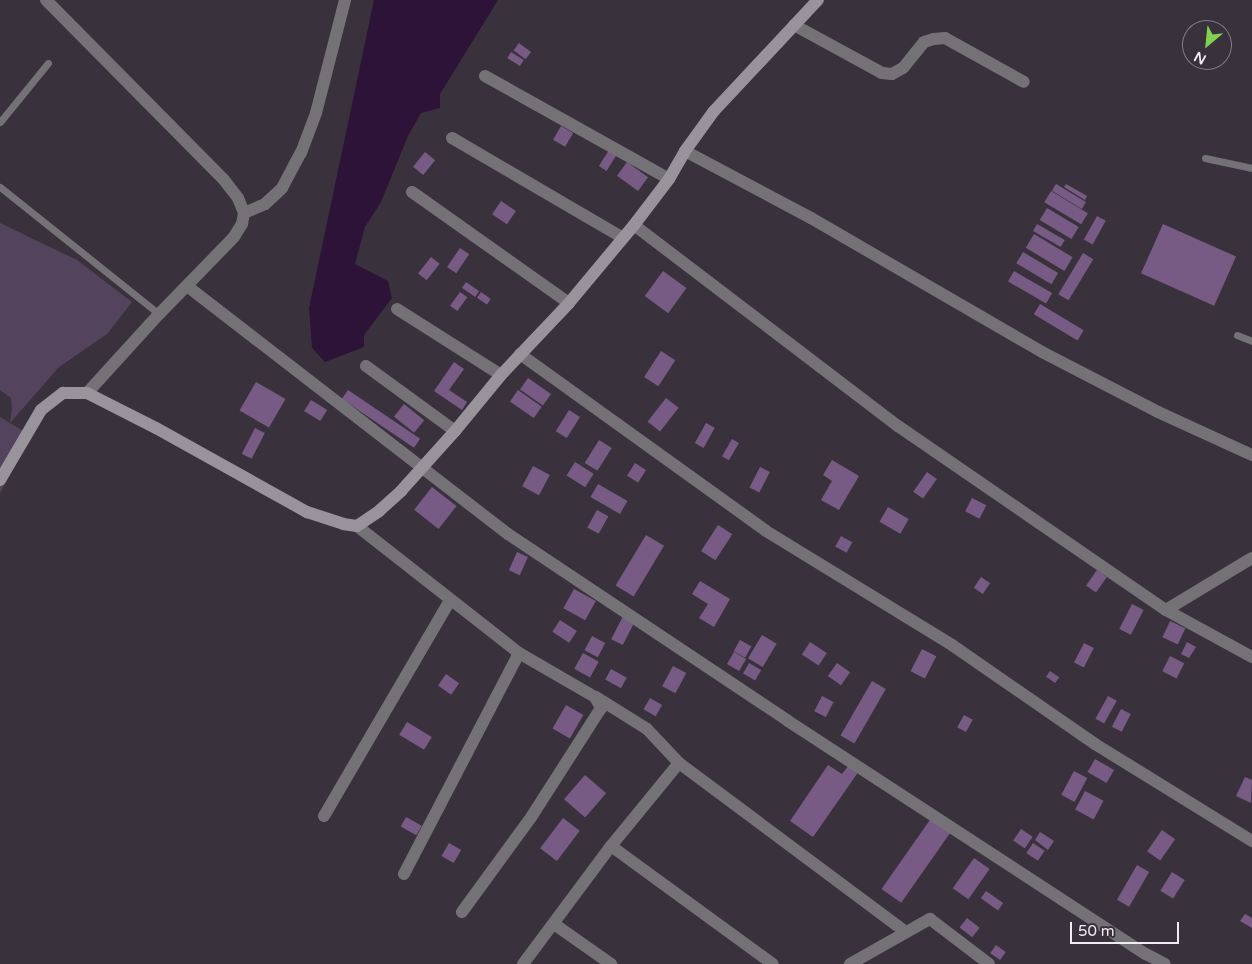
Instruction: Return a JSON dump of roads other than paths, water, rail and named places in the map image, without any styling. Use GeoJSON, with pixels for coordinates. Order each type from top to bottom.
{"type":"FeatureCollection","features":[{"type":"Feature","properties":{"kind":"street"},"geometry":{"type":"LineString","coordinates":[[46,0],[224,180],[238,198],[244,213],[242,224],[234,237],[159,314],[87,393]]}},
{"type":"Feature","properties":{"kind":"street"},"geometry":{"type":"LineString","coordinates":[[244,213],[265,204],[282,188],[301,153],[316,113],[345,0]]}},
{"type":"Feature","properties":{"kind":"street"},"geometry":{"type":"LineString","coordinates":[[357,526],[380,511],[401,491],[455,431],[501,375],[569,303],[634,224],[714,111],[813,2]]}},
{"type":"Feature","properties":{"kind":"street"},"geometry":{"type":"LineString","coordinates":[[794,25],[882,74],[892,74],[903,68],[924,42],[945,38],[1024,82]]}},
{"type":"Feature","properties":{"kind":"street"},"geometry":{"type":"LineString","coordinates":[[485,76],[668,178]]}},
{"type":"Feature","properties":{"kind":"street"},"geometry":{"type":"LineString","coordinates":[[452,138],[623,238]]}},
{"type":"Feature","properties":{"kind":"street"},"geometry":{"type":"LineString","coordinates":[[685,151],[811,218],[1042,352],[1158,412],[1252,455]]}},
{"type":"Feature","properties":{"kind":"street"},"geometry":{"type":"LineString","coordinates":[[412,192],[569,303]]}},
{"type":"Feature","properties":{"kind":"street"},"geometry":{"type":"LineString","coordinates":[[634,224],[898,426],[1166,610],[1252,657]]}},
{"type":"Feature","properties":{"kind":"street"},"geometry":{"type":"LineString","coordinates":[[186,286],[508,534],[788,721],[1138,949],[1165,964]]}},
{"type":"Feature","properties":{"kind":"street"},"geometry":{"type":"LineString","coordinates":[[397,309],[501,375]]}},
{"type":"Feature","properties":{"kind":"street"},"geometry":{"type":"LineString","coordinates":[[520,354],[766,531],[952,645],[1095,744],[1252,841]]}},
{"type":"Feature","properties":{"kind":"street"},"geometry":{"type":"LineString","coordinates":[[366,366],[455,431]]}},
{"type":"Feature","properties":{"kind":"street"},"geometry":{"type":"LineString","coordinates":[[0,480],[41,410],[63,393],[87,393],[156,428],[307,512],[342,524],[357,526],[519,652],[596,697],[647,730],[679,763],[906,932]]}},
{"type":"Feature","properties":{"kind":"street"},"geometry":{"type":"LineString","coordinates":[[1166,610],[1252,558]]}},
{"type":"Feature","properties":{"kind":"street"},"geometry":{"type":"LineString","coordinates":[[324,816],[450,600]]}},
{"type":"Feature","properties":{"kind":"street"},"geometry":{"type":"LineString","coordinates":[[404,874],[519,652]]}},
{"type":"Feature","properties":{"kind":"street"},"geometry":{"type":"LineString","coordinates":[[462,912],[532,816],[596,718],[602,708],[596,697]]}},
{"type":"Feature","properties":{"kind":"street"},"geometry":{"type":"LineString","coordinates":[[523,964],[611,846],[679,763]]}},
{"type":"Feature","properties":{"kind":"street"},"geometry":{"type":"LineString","coordinates":[[611,846],[773,964]]}},
{"type":"Feature","properties":{"kind":"street"},"geometry":{"type":"LineString","coordinates":[[850,964],[930,919],[989,964]]}},
{"type":"Feature","properties":{"kind":"street"},"geometry":{"type":"LineString","coordinates":[[554,924],[611,964]]}},
{"type":"Feature","properties":{"kind":"lane"},"geometry":{"type":"LineString","coordinates":[[0,122],[48,63]]}},
{"type":"Feature","properties":{"kind":"lane"},"geometry":{"type":"LineString","coordinates":[[1205,158],[1252,168]]}},
{"type":"Feature","properties":{"kind":"lane"},"geometry":{"type":"LineString","coordinates":[[0,187],[159,314]]}},
{"type":"Feature","properties":{"kind":"lane"},"geometry":{"type":"LineString","coordinates":[[1237,335],[1252,341]]}}]}
